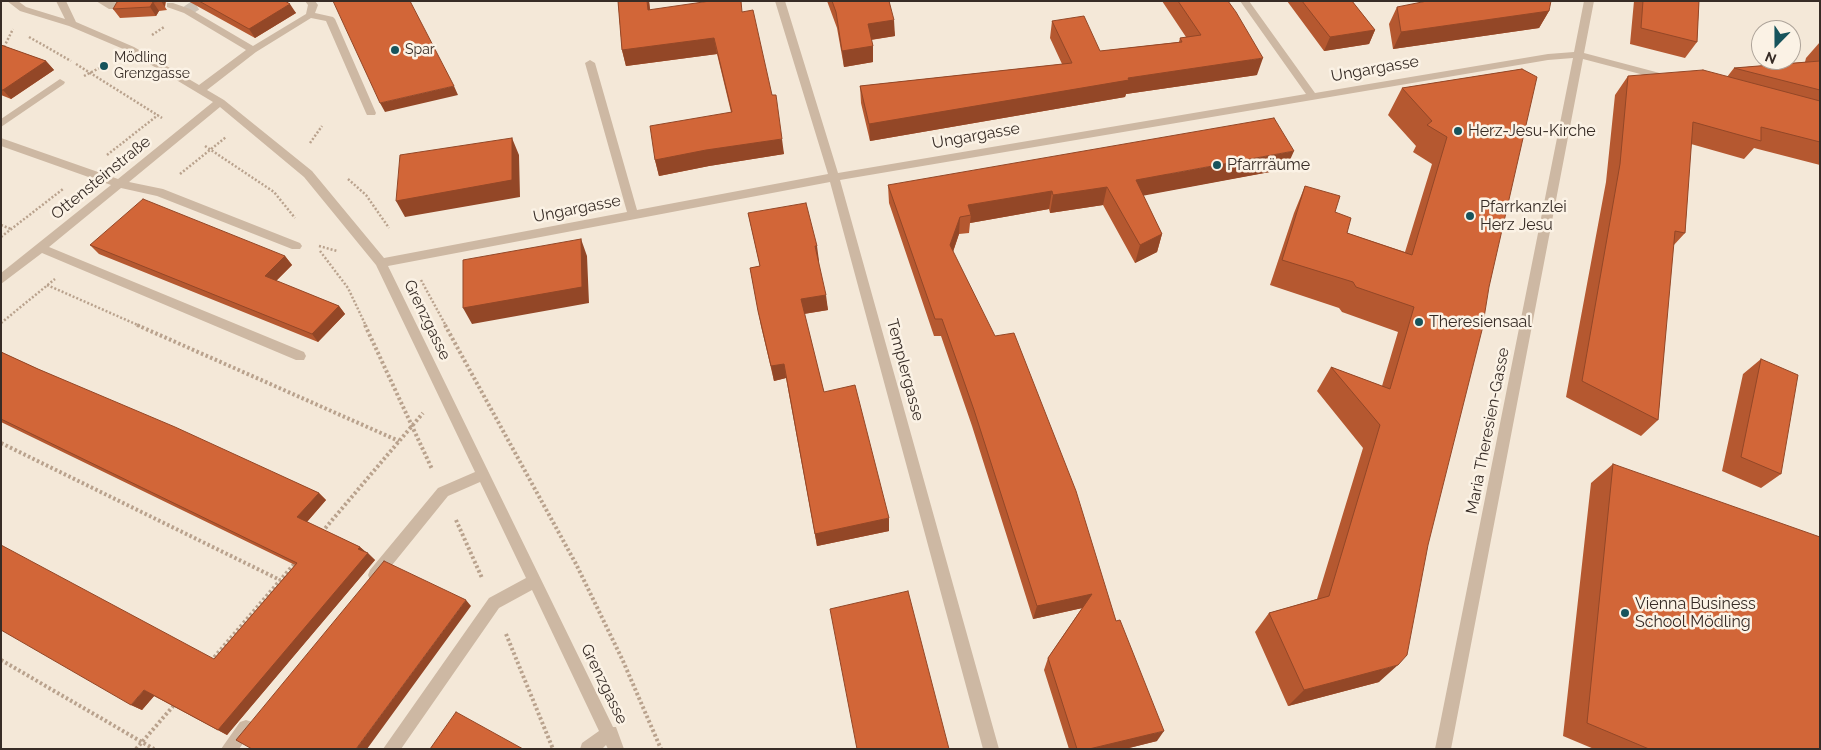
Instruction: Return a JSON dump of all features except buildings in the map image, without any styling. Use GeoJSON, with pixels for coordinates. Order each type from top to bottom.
{"type":"FeatureCollection","features":[{"type":"Feature","properties":{"kind":"street","name":"Grenzgasse"},"geometry":{"type":"LineString","coordinates":[[11,1],[23,9],[72,24],[131,49],[220,102],[308,174],[381,263],[610,733],[616,749]]}},
{"type":"Feature","properties":{"kind":"street"},"geometry":{"type":"LineString","coordinates":[[61,1],[72,24]]}},
{"type":"Feature","properties":{"kind":"street"},"geometry":{"type":"LineString","coordinates":[[100,1],[109,6],[127,6]]}},
{"type":"Feature","properties":{"kind":"street"},"geometry":{"type":"LineString","coordinates":[[201,89],[253,50],[310,15],[313,5],[309,1]]}},
{"type":"Feature","properties":{"kind":"street","name":"Templergasse"},"geometry":{"type":"LineString","coordinates":[[780,1],[834,177],[991,749]]}},
{"type":"Feature","properties":{"kind":"street"},"geometry":{"type":"LineString","coordinates":[[1244,1],[1312,96]]}},
{"type":"Feature","properties":{"kind":"street","name":"Maria Theresien-Gasse"},"geometry":{"type":"LineString","coordinates":[[1443,749],[1589,1]]}},
{"type":"Feature","properties":{"kind":"street"},"geometry":{"type":"LineString","coordinates":[[170,5],[187,11],[253,50]]}},
{"type":"Feature","properties":{"kind":"street"},"geometry":{"type":"LineString","coordinates":[[310,15],[330,20],[370,113]]}},
{"type":"Feature","properties":{"kind":"street","name":"Ungargasse"},"geometry":{"type":"LineString","coordinates":[[381,263],[834,177],[1548,57],[1578,55],[1679,81]]}},
{"type":"Feature","properties":{"kind":"street"},"geometry":{"type":"LineString","coordinates":[[590,63],[633,215]]}},
{"type":"Feature","properties":{"kind":"street"},"geometry":{"type":"LineString","coordinates":[[1,124],[60,82]]}},
{"type":"Feature","properties":{"kind":"street","name":"Ottensteinstraße"},"geometry":{"type":"LineString","coordinates":[[1,280],[220,102]]}},
{"type":"Feature","properties":{"kind":"street"},"geometry":{"type":"LineString","coordinates":[[1,142],[119,184],[159,192],[296,246]]}},
{"type":"Feature","properties":{"kind":"street"},"geometry":{"type":"LineString","coordinates":[[40,248],[300,356]]}},
{"type":"Feature","properties":{"kind":"street"},"geometry":{"type":"LineString","coordinates":[[368,583],[443,492],[484,474]]}},
{"type":"Feature","properties":{"kind":"street"},"geometry":{"type":"LineString","coordinates":[[391,749],[494,603],[536,580]]}},
{"type":"Feature","properties":{"kind":"street"},"geometry":{"type":"LineString","coordinates":[[229,749],[254,719]]}},
{"type":"Feature","properties":{"kind":"street"},"geometry":{"type":"LineString","coordinates":[[588,749],[610,733]]}},
{"type":"Feature","properties":{"kind":"path"},"geometry":{"type":"LineString","coordinates":[[7,26],[14,28],[92,73],[184,131],[274,192],[298,222]]}},
{"type":"Feature","properties":{"kind":"path"},"geometry":{"type":"LineString","coordinates":[[4,46],[14,28]]}},
{"type":"Feature","properties":{"kind":"path"},"geometry":{"type":"LineString","coordinates":[[304,137],[318,148]]}},
{"type":"Feature","properties":{"kind":"path"},"geometry":{"type":"LineString","coordinates":[[185,170],[210,149]]}},
{"type":"Feature","properties":{"kind":"path"},"geometry":{"type":"LineString","coordinates":[[344,176],[366,195],[409,257],[576,564],[624,660],[661,749]]}},
{"type":"Feature","properties":{"kind":"path"},"geometry":{"type":"LineString","coordinates":[[1,225],[12,229]]}},
{"type":"Feature","properties":{"kind":"path"},"geometry":{"type":"LineString","coordinates":[[381,263],[315,244],[348,288],[494,603],[553,749]]}},
{"type":"Feature","properties":{"kind":"path"},"geometry":{"type":"LineString","coordinates":[[47,285],[399,441]]}},
{"type":"Feature","properties":{"kind":"path"},"geometry":{"type":"LineString","coordinates":[[318,536],[443,390]]}},
{"type":"Feature","properties":{"kind":"path"},"geometry":{"type":"LineString","coordinates":[[1,443],[280,580]]}},
{"type":"Feature","properties":{"kind":"path"},"geometry":{"type":"LineString","coordinates":[[205,668],[299,558]]}},
{"type":"Feature","properties":{"kind":"path"},"geometry":{"type":"LineString","coordinates":[[1,660],[154,749]]}},
{"type":"Feature","properties":{"kind":"path"},"geometry":{"type":"LineString","coordinates":[[136,749],[180,697]]}},
{"type":"Feature","properties":{"kind":"tunnel"},"geometry":{"type":"LineString","coordinates":[[187,11],[202,1]]}},
{"type":"Feature","properties":{"kind":"place","name":"Spar"},"geometry":{"type":"Point","coordinates":[395,50]}},
{"type":"Feature","properties":{"kind":"place","name":"Mödling Grenzgasse"},"geometry":{"type":"Point","coordinates":[104,66]}},
{"type":"Feature","properties":{"kind":"place","name":"Herz-Jesu-Kirche"},"geometry":{"type":"Point","coordinates":[1458,131]}},
{"type":"Feature","properties":{"kind":"place","name":"Pfarrräume"},"geometry":{"type":"Point","coordinates":[1217,165]}},
{"type":"Feature","properties":{"kind":"place","name":"Pfarrkanzlei Herz Jesu"},"geometry":{"type":"Point","coordinates":[1470,216]}},
{"type":"Feature","properties":{"kind":"place","name":"Theresiensaal"},"geometry":{"type":"Point","coordinates":[1419,322]}},
{"type":"Feature","properties":{"kind":"place","name":"Vienna Business School Mödling"},"geometry":{"type":"Point","coordinates":[1625,613]}}]}
